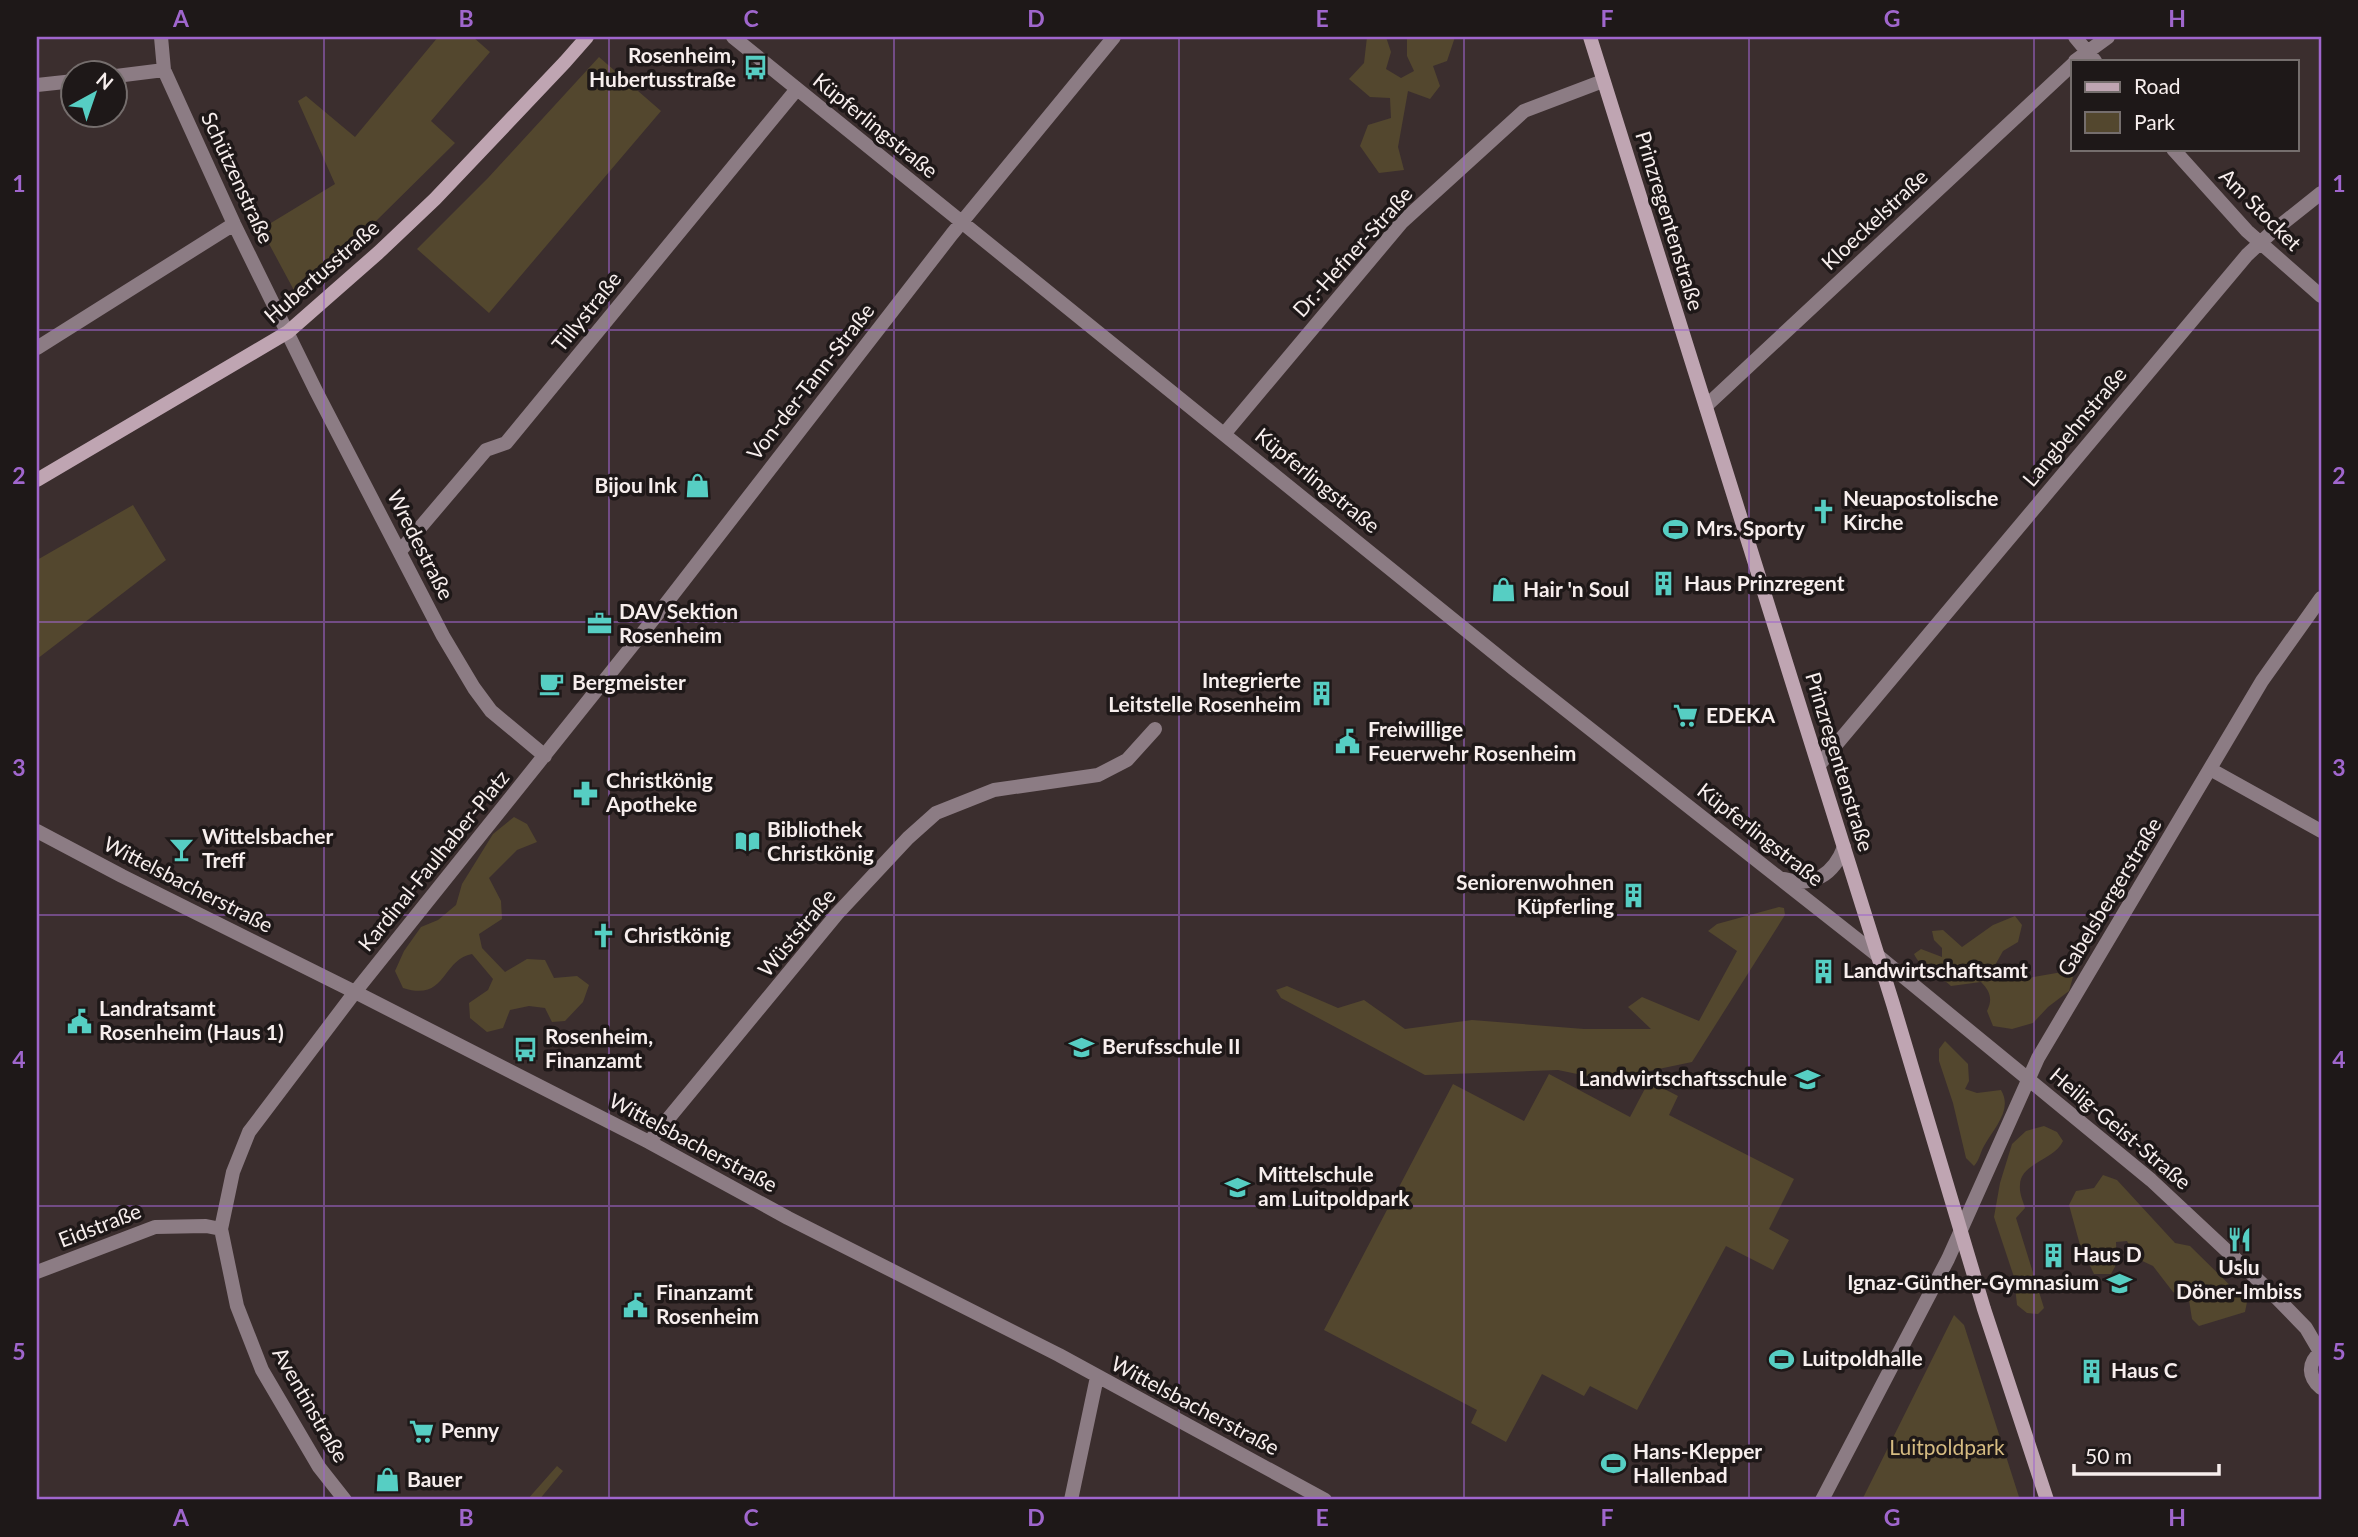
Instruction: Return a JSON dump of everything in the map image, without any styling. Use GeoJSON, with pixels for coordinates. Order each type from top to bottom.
{"type":"FeatureCollection","features":[{"type":"Feature","properties":{"kind":"main road","name":"Hubertusstraße"},"geometry":{"type":"LineString","coordinates":[[37,480],[288,332],[378,253],[435,198],[587,37]]}},
{"type":"Feature","properties":{"kind":"main road","name":"Prinzregentenstraße"},"geometry":{"type":"LineString","coordinates":[[1590,37],[2047,1500]]}},
{"type":"Feature","properties":{"kind":"street","name":"Schützenstraße"},"geometry":{"type":"LineString","coordinates":[[161,37],[164,69],[234,224],[288,332]]}},
{"type":"Feature","properties":{"kind":"street","name":"Küpferlingstraße"},"geometry":{"type":"LineString","coordinates":[[733,37],[1514,669],[1877,954]]}},
{"type":"Feature","properties":{"kind":"street","name":"Von-der-Tann-Straße"},"geometry":{"type":"LineString","coordinates":[[545,756],[961,223],[1114,37]]}},
{"type":"Feature","properties":{"kind":"street"},"geometry":{"type":"LineString","coordinates":[[2075,37],[2091,56]]}},
{"type":"Feature","properties":{"kind":"street","name":"Kloeckelstraße"},"geometry":{"type":"LineString","coordinates":[[2091,56],[2109,37]]}},
{"type":"Feature","properties":{"kind":"street","name":"Kloeckelstraße"},"geometry":{"type":"LineString","coordinates":[[1706,406],[2071,65]]}},
{"type":"Feature","properties":{"kind":"street"},"geometry":{"type":"LineString","coordinates":[[130,74],[164,69]]}},
{"type":"Feature","properties":{"kind":"street","name":"Dr.-Hefner-Straße"},"geometry":{"type":"LineString","coordinates":[[1225,433],[1402,222],[1524,111],[1603,81]]}},
{"type":"Feature","properties":{"kind":"street"},"geometry":{"type":"LineString","coordinates":[[37,85],[60,83]]}},
{"type":"Feature","properties":{"kind":"street","name":"Tillystraße"},"geometry":{"type":"LineString","coordinates":[[401,550],[486,450],[506,443],[797,89]]}},
{"type":"Feature","properties":{"kind":"street","name":"Am Stocket"},"geometry":{"type":"LineString","coordinates":[[2174,150],[2259,243],[2321,296]]}},
{"type":"Feature","properties":{"kind":"street","name":"Langbehnstraße"},"geometry":{"type":"LineString","coordinates":[[1819,765],[2259,243],[2321,193]]}},
{"type":"Feature","properties":{"kind":"street"},"geometry":{"type":"LineString","coordinates":[[37,348],[234,224]]}},
{"type":"Feature","properties":{"kind":"street","name":"Wredestraße"},"geometry":{"type":"LineString","coordinates":[[288,332],[443,636],[474,688],[491,710],[545,756]]}},
{"type":"Feature","properties":{"kind":"street","name":"Gabelsbergerstraße"},"geometry":{"type":"LineString","coordinates":[[1822,1500],[1961,1231],[2038,1058],[2262,681],[2321,598]]}},
{"type":"Feature","properties":{"kind":"street","name":"Wüststraße"},"geometry":{"type":"LineString","coordinates":[[649,1142],[837,914],[908,838],[936,813],[994,790],[1098,775],[1127,760],[1155,729]]}},
{"type":"Feature","properties":{"kind":"street","name":"Kardinal-Faulhaber-Platz"},"geometry":{"type":"LineString","coordinates":[[355,992],[545,756]]}},
{"type":"Feature","properties":{"kind":"street"},"geometry":{"type":"LineString","coordinates":[[2210,769],[2320,829]]}},
{"type":"Feature","properties":{"kind":"street","name":"Wittelsbacherstraße"},"geometry":{"type":"LineString","coordinates":[[37,831],[649,1142],[788,1218],[1059,1355],[1325,1500]]}},
{"type":"Feature","properties":{"kind":"street"},"geometry":{"type":"LineString","coordinates":[[1783,879],[1807,883],[1821,877],[1835,866],[1844,847]]}},
{"type":"Feature","properties":{"kind":"street","name":"Heilig-Geist-Straße"},"geometry":{"type":"LineString","coordinates":[[1877,954],[2151,1180],[2306,1328],[2320,1352],[2310,1366],[2315,1383],[2321,1388]]}},
{"type":"Feature","properties":{"kind":"street","name":"Aventinstraße"},"geometry":{"type":"LineString","coordinates":[[345,1500],[319,1467],[262,1370],[237,1306],[221,1229],[233,1172],[249,1132],[355,992]]}},
{"type":"Feature","properties":{"kind":"street","name":"Eidstraße"},"geometry":{"type":"LineString","coordinates":[[37,1272],[155,1227],[205,1226],[221,1229]]}},
{"type":"Feature","properties":{"kind":"street"},"geometry":{"type":"LineString","coordinates":[[1072,1500],[1097,1377]]}},
{"type":"Feature","properties":{"kind":"green space"},"geometry":{"type":"Polygon","coordinates":[[[438,37],[473,37],[490,52],[431,121],[455,143],[373,224],[296,294],[261,229],[335,184],[298,101],[306,96],[355,137],[438,37]]]}},
{"type":"Feature","properties":{"kind":"green space"},"geometry":{"type":"Polygon","coordinates":[[[1367,37],[1386,37],[1391,52],[1386,69],[1401,78],[1414,71],[1407,56],[1407,37],[1455,37],[1447,61],[1433,66],[1440,86],[1430,99],[1408,91],[1398,147],[1404,170],[1379,173],[1360,146],[1368,125],[1391,118],[1390,98],[1370,97],[1349,79],[1364,63],[1367,37]]]}},
{"type":"Feature","properties":{"kind":"green space"},"geometry":{"type":"Polygon","coordinates":[[[599,57],[661,111],[489,313],[417,249],[488,178],[599,57]]]}},
{"type":"Feature","properties":{"kind":"green space"},"geometry":{"type":"Polygon","coordinates":[[[133,505],[166,560],[37,659],[37,560],[133,505]]]}},
{"type":"Feature","properties":{"kind":"green space"},"geometry":{"type":"Polygon","coordinates":[[[514,817],[527,824],[537,842],[517,850],[489,878],[501,901],[502,919],[479,934],[482,948],[505,972],[527,959],[545,960],[554,978],[577,976],[589,985],[583,1002],[565,1021],[552,1022],[545,1008],[529,1006],[510,1010],[503,1028],[487,1032],[470,1018],[469,1003],[488,990],[493,979],[472,954],[454,964],[436,985],[428,989],[417,991],[403,988],[395,971],[404,951],[421,927],[438,920],[456,905],[462,884],[493,834],[514,817]]]}},
{"type":"Feature","properties":{"kind":"green space"},"geometry":{"type":"Polygon","coordinates":[[[1779,907],[1784,908],[1785,915],[1692,1062],[1606,1080],[1558,1070],[1425,1075],[1281,998],[1276,990],[1287,986],[1338,1008],[1364,1000],[1405,1029],[1472,1020],[1584,1029],[1651,1029],[1628,1007],[1642,997],[1699,1021],[1737,951],[1708,931],[1717,924],[1779,907]]]}},
{"type":"Feature","properties":{"kind":"green space"},"geometry":{"type":"Polygon","coordinates":[[[2015,916],[2022,925],[2018,942],[2003,951],[1994,967],[1999,978],[2022,979],[2068,971],[2073,977],[2069,991],[2033,1023],[2012,1029],[1993,1026],[1987,1011],[1990,995],[1981,982],[1951,986],[1925,968],[1914,954],[1921,949],[1942,957],[1942,948],[1934,940],[1932,931],[1943,930],[1962,947],[1993,925],[2015,916]]]}},
{"type":"Feature","properties":{"kind":"green space"},"geometry":{"type":"Polygon","coordinates":[[[1945,1041],[1968,1064],[1969,1081],[1965,1089],[1977,1093],[2001,1090],[2004,1097],[2001,1119],[1974,1166],[1966,1158],[1953,1103],[1939,1061],[1939,1049],[1945,1041]]]}},
{"type":"Feature","properties":{"kind":"green space"},"geometry":{"type":"Polygon","coordinates":[[[1549,1074],[1630,1117],[1649,1081],[1678,1096],[1669,1115],[1794,1179],[1769,1229],[1789,1240],[1773,1270],[1726,1246],[1637,1410],[1590,1386],[1584,1396],[1542,1374],[1506,1442],[1471,1423],[1477,1410],[1324,1330],[1453,1084],[1524,1121],[1549,1074]]]}},
{"type":"Feature","properties":{"kind":"green space"},"geometry":{"type":"Polygon","coordinates":[[[2044,1126],[2057,1132],[2063,1141],[2053,1153],[2031,1166],[2022,1178],[2020,1191],[2025,1208],[2016,1218],[2044,1308],[2038,1314],[2027,1313],[2017,1305],[2014,1277],[1994,1217],[2000,1183],[2012,1144],[2026,1131],[2044,1126]]]}},
{"type":"Feature","properties":{"kind":"green space"},"geometry":{"type":"Polygon","coordinates":[[[2103,1175],[2117,1180],[2175,1243],[2190,1246],[2247,1302],[2245,1312],[2199,1326],[2192,1319],[2189,1300],[2173,1292],[2153,1266],[2136,1258],[2127,1241],[2116,1242],[2117,1263],[2111,1274],[2094,1274],[2080,1245],[2069,1205],[2076,1191],[2094,1188],[2103,1175]]]}},
{"type":"Feature","properties":{"kind":"green space","name":"Luitpoldpark"},"geometry":{"type":"Polygon","coordinates":[[[1954,1315],[1964,1325],[2020,1500],[1862,1500],[1954,1315]]]}},
{"type":"Feature","properties":{"kind":"green space"},"geometry":{"type":"Polygon","coordinates":[[[557,1466],[563,1471],[539,1500],[527,1500],[557,1466]]]}},
{"type":"Feature","properties":{"kind":"place","name":"Rosenheim, Hubertusstraße"},"geometry":{"type":"Point","coordinates":[756,68]}},
{"type":"Feature","properties":{"kind":"place","name":"Bijou Ink"},"geometry":{"type":"Point","coordinates":[697,486]}},
{"type":"Feature","properties":{"kind":"place","name":"Neuapostolische Kirche"},"geometry":{"type":"Point","coordinates":[1823,511]}},
{"type":"Feature","properties":{"kind":"place","name":"Mrs. Sporty"},"geometry":{"type":"Point","coordinates":[1676,529]}},
{"type":"Feature","properties":{"kind":"place","name":"Haus Prinzregent"},"geometry":{"type":"Point","coordinates":[1664,584]}},
{"type":"Feature","properties":{"kind":"place","name":"Hair 'n Soul"},"geometry":{"type":"Point","coordinates":[1503,590]}},
{"type":"Feature","properties":{"kind":"place","name":"DAV Sektion Rosenheim"},"geometry":{"type":"Point","coordinates":[599,624]}},
{"type":"Feature","properties":{"kind":"place","name":"Bergmeister"},"geometry":{"type":"Point","coordinates":[552,683]}},
{"type":"Feature","properties":{"kind":"place","name":"Integrierte Leitstelle Rosenheim"},"geometry":{"type":"Point","coordinates":[1321,693]}},
{"type":"Feature","properties":{"kind":"place","name":"EDEKA"},"geometry":{"type":"Point","coordinates":[1686,716]}},
{"type":"Feature","properties":{"kind":"place","name":"Freiwillige Feuerwehr Rosenheim"},"geometry":{"type":"Point","coordinates":[1348,742]}},
{"type":"Feature","properties":{"kind":"place","name":"Christkönig Apotheke"},"geometry":{"type":"Point","coordinates":[586,793]}},
{"type":"Feature","properties":{"kind":"place","name":"Bibliothek Christkönig"},"geometry":{"type":"Point","coordinates":[747,842]}},
{"type":"Feature","properties":{"kind":"place","name":"Wittelsbacher Treff"},"geometry":{"type":"Point","coordinates":[182,849]}},
{"type":"Feature","properties":{"kind":"place","name":"Seniorenwohnen Küpferling"},"geometry":{"type":"Point","coordinates":[1634,895]}},
{"type":"Feature","properties":{"kind":"place","name":"Christkönig"},"geometry":{"type":"Point","coordinates":[604,936]}},
{"type":"Feature","properties":{"kind":"place","name":"Landwirtschaftsamt"},"geometry":{"type":"Point","coordinates":[1823,971]}},
{"type":"Feature","properties":{"kind":"place","name":"Landratsamt Rosenheim (Haus 1)"},"geometry":{"type":"Point","coordinates":[79,1021]}},
{"type":"Feature","properties":{"kind":"place","name":"Berufsschule II"},"geometry":{"type":"Point","coordinates":[1082,1047]}},
{"type":"Feature","properties":{"kind":"place","name":"Rosenheim, Finanzamt"},"geometry":{"type":"Point","coordinates":[525,1049]}},
{"type":"Feature","properties":{"kind":"place","name":"Landwirtschaftsschule"},"geometry":{"type":"Point","coordinates":[1807,1079]}},
{"type":"Feature","properties":{"kind":"place","name":"Mittelschule am Luitpoldpark"},"geometry":{"type":"Point","coordinates":[1238,1187]}},
{"type":"Feature","properties":{"kind":"place","name":"Uslu Döner-Imbiss"},"geometry":{"type":"Point","coordinates":[2239,1239]}},
{"type":"Feature","properties":{"kind":"place","name":"Haus D"},"geometry":{"type":"Point","coordinates":[2053,1255]}},
{"type":"Feature","properties":{"kind":"place","name":"Ignaz-Günther-Gymnasium"},"geometry":{"type":"Point","coordinates":[2119,1283]}},
{"type":"Feature","properties":{"kind":"place","name":"Finanzamt Rosenheim"},"geometry":{"type":"Point","coordinates":[636,1305]}},
{"type":"Feature","properties":{"kind":"place","name":"Luitpoldhalle"},"geometry":{"type":"Point","coordinates":[1782,1359]}},
{"type":"Feature","properties":{"kind":"place","name":"Haus C"},"geometry":{"type":"Point","coordinates":[2091,1371]}},
{"type":"Feature","properties":{"kind":"place","name":"Penny"},"geometry":{"type":"Point","coordinates":[421,1431]}},
{"type":"Feature","properties":{"kind":"place","name":"Hans-Klepper Hallenbad"},"geometry":{"type":"Point","coordinates":[1613,1464]}},
{"type":"Feature","properties":{"kind":"place","name":"Bauer"},"geometry":{"type":"Point","coordinates":[387,1480]}}]}
